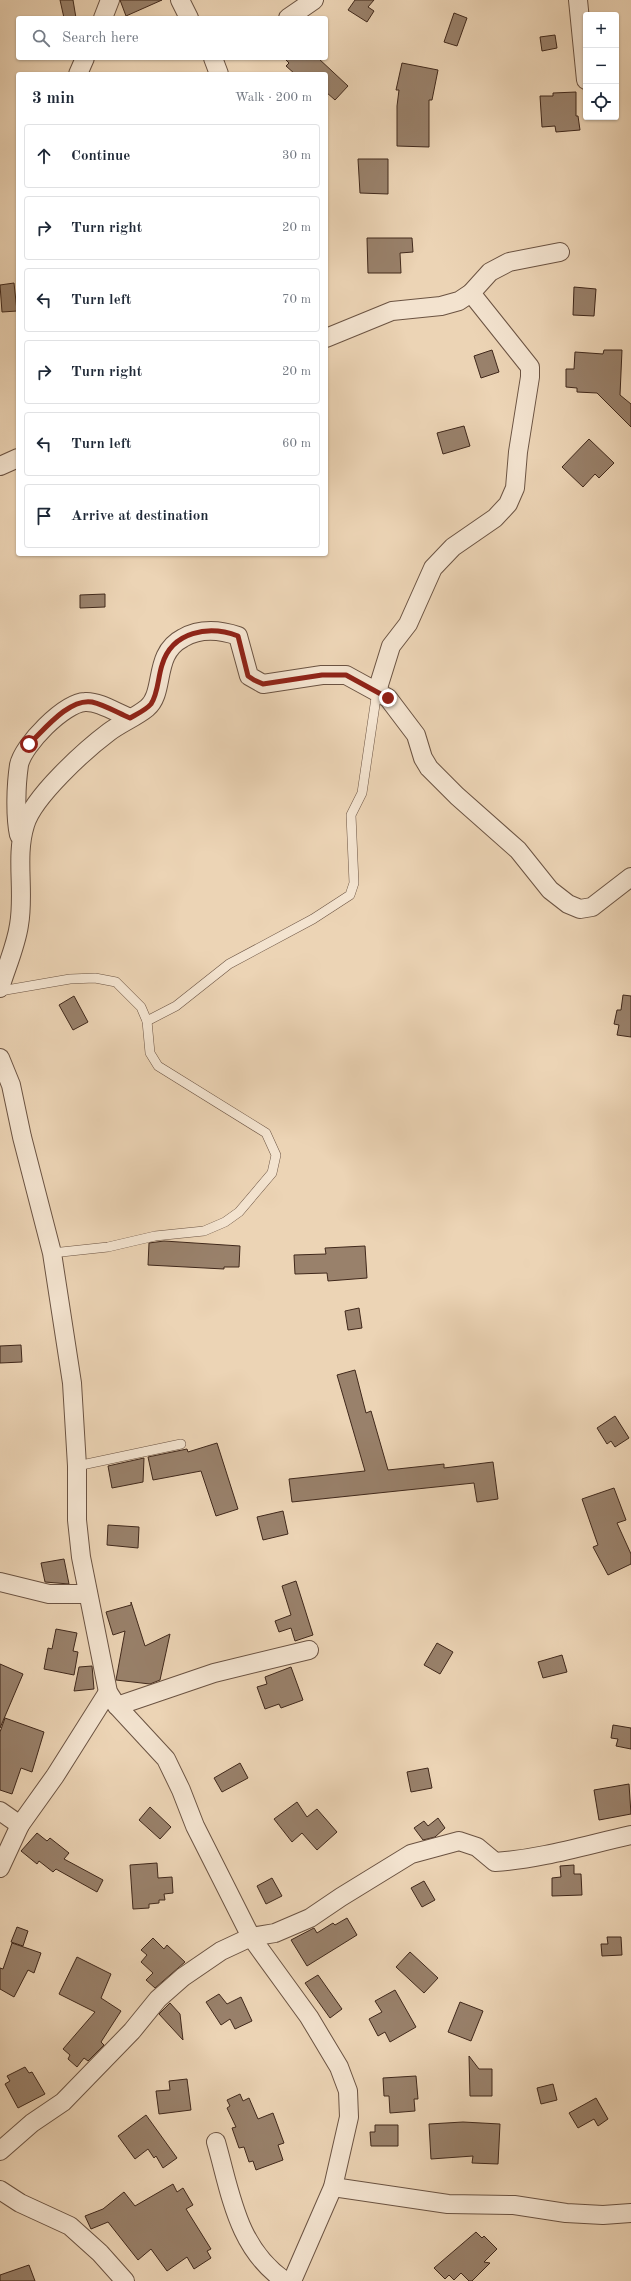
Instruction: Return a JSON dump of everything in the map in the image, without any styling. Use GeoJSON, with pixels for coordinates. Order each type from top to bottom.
{"type":"FeatureCollection","features":[{"type":"Feature","properties":{"kind":"street"},"geometry":{"type":"LineString","coordinates":[[104,16],[110,0]]}},
{"type":"Feature","properties":{"kind":"street"},"geometry":{"type":"LineString","coordinates":[[180,0],[188,16]]}},
{"type":"Feature","properties":{"kind":"street"},"geometry":{"type":"LineString","coordinates":[[291,16],[314,0]]}},
{"type":"Feature","properties":{"kind":"street"},"geometry":{"type":"LineString","coordinates":[[578,0],[583,50]]}},
{"type":"Feature","properties":{"kind":"street"},"geometry":{"type":"LineString","coordinates":[[79,72],[84,60]]}},
{"type":"Feature","properties":{"kind":"street"},"geometry":{"type":"LineString","coordinates":[[328,337],[392,311],[441,306],[459,300],[471,293],[490,272],[509,262],[560,252]]}},
{"type":"Feature","properties":{"kind":"street"},"geometry":{"type":"LineString","coordinates":[[377,691],[391,646],[408,624],[433,568],[453,547],[495,518],[508,504],[515,488],[518,452],[530,377],[530,367],[471,293]]}},
{"type":"Feature","properties":{"kind":"street"},"geometry":{"type":"LineString","coordinates":[[0,466],[16,459]]}},
{"type":"Feature","properties":{"kind":"street"},"geometry":{"type":"LineString","coordinates":[[0,990],[19,924],[22,846],[25,825],[33,806],[56,780],[103,738],[151,703],[162,665],[172,647],[183,638],[204,631],[223,630],[238,636],[248,676],[263,684],[322,675],[346,675],[388,698],[416,735],[423,758],[429,768],[457,796],[518,850],[550,890],[568,904],[580,909],[592,907],[631,877]]}},
{"type":"Feature","properties":{"kind":"street"},"geometry":{"type":"LineString","coordinates":[[22,846],[17,824],[19,764],[29,744],[58,716],[84,702],[93,702],[130,718]]}},
{"type":"Feature","properties":{"kind":"street"},"geometry":{"type":"LineString","coordinates":[[0,1058],[11,1085],[22,1137],[52,1253],[72,1383],[77,1466],[77,1520],[88,1594],[113,1699],[166,1759],[181,1790],[195,1826],[251,1937],[309,2017],[339,2067],[348,2091],[349,2117],[333,2187],[292,2281]]}},
{"type":"Feature","properties":{"kind":"street"},"geometry":{"type":"LineString","coordinates":[[0,1582],[49,1594],[88,1594]]}},
{"type":"Feature","properties":{"kind":"street"},"geometry":{"type":"LineString","coordinates":[[0,1868],[20,1825],[113,1699],[308,1650]]}},
{"type":"Feature","properties":{"kind":"street"},"geometry":{"type":"LineString","coordinates":[[0,1811],[20,1825]]}},
{"type":"Feature","properties":{"kind":"street"},"geometry":{"type":"LineString","coordinates":[[0,2151],[32,2123],[63,2102],[132,2031],[158,1999],[183,1977],[221,1951],[251,1937],[276,1933],[310,1918],[411,1854],[459,1841],[477,1847],[495,1862],[572,1849],[631,1835]]}},
{"type":"Feature","properties":{"kind":"street"},"geometry":{"type":"LineString","coordinates":[[216,2142],[241,2229],[258,2258],[271,2271],[285,2281]]}},
{"type":"Feature","properties":{"kind":"street"},"geometry":{"type":"LineString","coordinates":[[333,2187],[448,2204],[514,2205],[566,2213],[603,2215],[631,2213]]}},
{"type":"Feature","properties":{"kind":"street"},"geometry":{"type":"LineString","coordinates":[[0,2190],[20,2203],[70,2226],[100,2253],[125,2281]]}},
{"type":"Feature","properties":{"kind":"lane"},"geometry":{"type":"LineString","coordinates":[[147,1021],[176,1006],[229,964],[313,919],[350,895],[354,883],[351,815],[362,793],[377,691]]}},
{"type":"Feature","properties":{"kind":"lane"},"geometry":{"type":"LineString","coordinates":[[0,990],[70,979],[95,978],[116,982],[141,1007],[147,1021],[150,1053],[158,1066],[168,1074],[205,1094],[226,1110],[253,1122],[266,1133],[276,1156],[272,1173],[238,1212],[225,1222],[204,1231],[155,1236],[108,1247],[52,1253]]}},
{"type":"Feature","properties":{"kind":"lane"},"geometry":{"type":"LineString","coordinates":[[77,1466],[181,1444]]}},
{"type":"Feature","properties":{"kind":"building"},"geometry":{"type":"Polygon","coordinates":[[[60,0],[73,0],[76,16],[64,16],[60,0]]]}},
{"type":"Feature","properties":{"kind":"building"},"geometry":{"type":"Polygon","coordinates":[[[120,0],[162,0],[126,16],[120,0]]]}},
{"type":"Feature","properties":{"kind":"building"},"geometry":{"type":"Polygon","coordinates":[[[355,0],[374,0],[368,7],[374,11],[367,22],[348,10],[355,0]]]}},
{"type":"Feature","properties":{"kind":"building"},"geometry":{"type":"Polygon","coordinates":[[[454,13],[467,18],[457,46],[444,42],[454,13]]]}},
{"type":"Feature","properties":{"kind":"building"},"geometry":{"type":"Polygon","coordinates":[[[555,35],[557,48],[542,51],[540,37],[555,35]]]}},
{"type":"Feature","properties":{"kind":"building"},"geometry":{"type":"Polygon","coordinates":[[[286,60],[320,60],[348,86],[335,100],[328,94],[328,72],[293,72],[286,66],[289,63],[286,60]]]}},
{"type":"Feature","properties":{"kind":"building"},"geometry":{"type":"Polygon","coordinates":[[[402,63],[438,70],[432,100],[429,100],[429,147],[397,146],[397,106],[399,90],[396,90],[402,63]]]}},
{"type":"Feature","properties":{"kind":"building"},"geometry":{"type":"Polygon","coordinates":[[[576,92],[576,116],[578,116],[580,130],[556,132],[555,126],[542,127],[540,96],[553,96],[553,93],[576,92]]]}},
{"type":"Feature","properties":{"kind":"building"},"geometry":{"type":"Polygon","coordinates":[[[358,159],[388,159],[388,194],[360,193],[358,159]]]}},
{"type":"Feature","properties":{"kind":"building"},"geometry":{"type":"Polygon","coordinates":[[[367,238],[412,238],[413,252],[400,253],[401,273],[368,273],[367,238]]]}},
{"type":"Feature","properties":{"kind":"building"},"geometry":{"type":"Polygon","coordinates":[[[14,283],[16,311],[2,312],[0,285],[14,283]]]}},
{"type":"Feature","properties":{"kind":"building"},"geometry":{"type":"Polygon","coordinates":[[[574,287],[596,289],[594,316],[573,315],[574,287]]]}},
{"type":"Feature","properties":{"kind":"building"},"geometry":{"type":"Polygon","coordinates":[[[492,350],[499,372],[481,378],[474,356],[492,350]]]}},
{"type":"Feature","properties":{"kind":"building"},"geometry":{"type":"Polygon","coordinates":[[[604,350],[622,350],[620,395],[631,404],[631,427],[597,393],[577,392],[577,388],[566,387],[566,369],[574,369],[575,352],[603,354],[604,350]]]}},
{"type":"Feature","properties":{"kind":"building"},"geometry":{"type":"Polygon","coordinates":[[[464,426],[470,446],[443,454],[437,433],[464,426]]]}},
{"type":"Feature","properties":{"kind":"building"},"geometry":{"type":"Polygon","coordinates":[[[589,439],[614,463],[599,478],[595,474],[583,487],[562,467],[589,439]]]}},
{"type":"Feature","properties":{"kind":"building"},"geometry":{"type":"Polygon","coordinates":[[[105,594],[105,607],[80,608],[80,595],[105,594]]]}},
{"type":"Feature","properties":{"kind":"building"},"geometry":{"type":"Polygon","coordinates":[[[623,995],[631,996],[631,1037],[617,1035],[619,1025],[614,1024],[617,1010],[621,1010],[623,995]]]}},
{"type":"Feature","properties":{"kind":"building"},"geometry":{"type":"Polygon","coordinates":[[[74,996],[88,1022],[73,1030],[59,1005],[74,996]]]}},
{"type":"Feature","properties":{"kind":"building"},"geometry":{"type":"Polygon","coordinates":[[[164,1241],[240,1246],[239,1267],[224,1267],[224,1269],[148,1265],[149,1243],[164,1241]]]}},
{"type":"Feature","properties":{"kind":"building"},"geometry":{"type":"Polygon","coordinates":[[[365,1246],[367,1278],[328,1281],[327,1273],[295,1274],[294,1255],[326,1254],[325,1248],[365,1246]]]}},
{"type":"Feature","properties":{"kind":"building"},"geometry":{"type":"Polygon","coordinates":[[[359,1308],[362,1328],[348,1330],[345,1311],[359,1308]]]}},
{"type":"Feature","properties":{"kind":"building"},"geometry":{"type":"Polygon","coordinates":[[[21,1345],[22,1362],[0,1363],[0,1346],[21,1345]]]}},
{"type":"Feature","properties":{"kind":"building"},"geometry":{"type":"Polygon","coordinates":[[[355,1370],[366,1413],[371,1411],[388,1470],[444,1464],[444,1468],[493,1462],[498,1499],[477,1502],[474,1483],[292,1502],[289,1479],[365,1471],[337,1375],[355,1370]]]}},
{"type":"Feature","properties":{"kind":"building"},"geometry":{"type":"Polygon","coordinates":[[[615,1416],[629,1438],[615,1447],[611,1441],[607,1444],[597,1428],[615,1416]]]}},
{"type":"Feature","properties":{"kind":"building"},"geometry":{"type":"Polygon","coordinates":[[[217,1443],[238,1509],[216,1516],[201,1471],[153,1480],[148,1457],[187,1449],[188,1452],[217,1443]]]}},
{"type":"Feature","properties":{"kind":"building"},"geometry":{"type":"Polygon","coordinates":[[[144,1458],[143,1482],[112,1488],[108,1466],[144,1458]]]}},
{"type":"Feature","properties":{"kind":"building"},"geometry":{"type":"Polygon","coordinates":[[[614,1488],[626,1520],[617,1523],[631,1554],[631,1564],[608,1575],[593,1547],[598,1545],[582,1499],[614,1488]]]}},
{"type":"Feature","properties":{"kind":"building"},"geometry":{"type":"Polygon","coordinates":[[[283,1511],[288,1534],[263,1540],[257,1517],[283,1511]]]}},
{"type":"Feature","properties":{"kind":"building"},"geometry":{"type":"Polygon","coordinates":[[[108,1525],[139,1527],[138,1548],[107,1545],[108,1525]]]}},
{"type":"Feature","properties":{"kind":"building"},"geometry":{"type":"Polygon","coordinates":[[[64,1559],[69,1584],[45,1582],[41,1563],[64,1559]]]}},
{"type":"Feature","properties":{"kind":"building"},"geometry":{"type":"Polygon","coordinates":[[[296,1581],[313,1635],[295,1641],[291,1628],[279,1632],[275,1621],[291,1615],[282,1586],[296,1581]]]}},
{"type":"Feature","properties":{"kind":"building"},"geometry":{"type":"Polygon","coordinates":[[[131,1602],[145,1646],[170,1634],[160,1680],[150,1684],[116,1680],[125,1631],[113,1635],[106,1612],[131,1605],[131,1602]]]}},
{"type":"Feature","properties":{"kind":"building"},"geometry":{"type":"Polygon","coordinates":[[[56,1629],[77,1633],[73,1651],[78,1652],[74,1675],[44,1669],[48,1648],[52,1649],[56,1629]]]}},
{"type":"Feature","properties":{"kind":"building"},"geometry":{"type":"Polygon","coordinates":[[[437,1643],[453,1652],[440,1674],[424,1665],[437,1643]]]}},
{"type":"Feature","properties":{"kind":"building"},"geometry":{"type":"Polygon","coordinates":[[[562,1655],[567,1672],[543,1678],[538,1662],[562,1655]]]}},
{"type":"Feature","properties":{"kind":"building"},"geometry":{"type":"Polygon","coordinates":[[[0,1664],[23,1674],[0,1728],[0,1664]]]}},
{"type":"Feature","properties":{"kind":"building"},"geometry":{"type":"Polygon","coordinates":[[[92,1666],[94,1689],[74,1691],[79,1667],[92,1666]]]}},
{"type":"Feature","properties":{"kind":"building"},"geometry":{"type":"Polygon","coordinates":[[[291,1667],[303,1700],[281,1708],[279,1704],[265,1709],[257,1687],[267,1684],[265,1677],[291,1667]]]}},
{"type":"Feature","properties":{"kind":"building"},"geometry":{"type":"Polygon","coordinates":[[[5,1718],[44,1732],[32,1772],[21,1768],[12,1794],[0,1790],[0,1732],[5,1718]]]}},
{"type":"Feature","properties":{"kind":"building"},"geometry":{"type":"Polygon","coordinates":[[[613,1725],[631,1728],[631,1749],[616,1746],[618,1739],[611,1738],[613,1725]]]}},
{"type":"Feature","properties":{"kind":"building"},"geometry":{"type":"Polygon","coordinates":[[[240,1763],[248,1778],[222,1792],[214,1778],[240,1763]]]}},
{"type":"Feature","properties":{"kind":"building"},"geometry":{"type":"Polygon","coordinates":[[[428,1768],[432,1788],[411,1792],[407,1772],[428,1768]]]}},
{"type":"Feature","properties":{"kind":"building"},"geometry":{"type":"Polygon","coordinates":[[[629,1784],[631,1814],[599,1820],[594,1790],[629,1784]]]}},
{"type":"Feature","properties":{"kind":"building"},"geometry":{"type":"Polygon","coordinates":[[[297,1802],[307,1817],[317,1809],[337,1832],[317,1850],[302,1833],[292,1842],[274,1819],[297,1802]]]}},
{"type":"Feature","properties":{"kind":"building"},"geometry":{"type":"Polygon","coordinates":[[[150,1807],[171,1827],[160,1839],[139,1820],[150,1807]]]}},
{"type":"Feature","properties":{"kind":"building"},"geometry":{"type":"Polygon","coordinates":[[[438,1818],[445,1828],[435,1837],[423,1840],[414,1828],[424,1821],[428,1826],[438,1818]]]}},
{"type":"Feature","properties":{"kind":"building"},"geometry":{"type":"Polygon","coordinates":[[[37,1833],[47,1841],[50,1838],[69,1853],[64,1859],[103,1880],[97,1892],[56,1869],[53,1872],[39,1861],[37,1864],[21,1851],[37,1833]]]}},
{"type":"Feature","properties":{"kind":"building"},"geometry":{"type":"Polygon","coordinates":[[[157,1863],[158,1878],[172,1877],[173,1893],[164,1894],[165,1900],[159,1900],[159,1903],[149,1904],[149,1908],[133,1909],[130,1865],[157,1863]]]}},
{"type":"Feature","properties":{"kind":"building"},"geometry":{"type":"Polygon","coordinates":[[[574,1865],[574,1874],[581,1874],[582,1895],[552,1896],[552,1878],[561,1877],[560,1866],[574,1865]]]}},
{"type":"Feature","properties":{"kind":"building"},"geometry":{"type":"Polygon","coordinates":[[[272,1878],[282,1896],[266,1904],[257,1886],[272,1878]]]}},
{"type":"Feature","properties":{"kind":"building"},"geometry":{"type":"Polygon","coordinates":[[[424,1881],[435,1900],[422,1907],[411,1888],[424,1881]]]}},
{"type":"Feature","properties":{"kind":"building"},"geometry":{"type":"Polygon","coordinates":[[[347,1918],[357,1935],[307,1966],[291,1940],[314,1928],[317,1933],[333,1923],[335,1925],[347,1918]]]}},
{"type":"Feature","properties":{"kind":"building"},"geometry":{"type":"Polygon","coordinates":[[[17,1927],[28,1931],[23,1946],[11,1942],[17,1927]]]}},
{"type":"Feature","properties":{"kind":"building"},"geometry":{"type":"Polygon","coordinates":[[[607,1937],[621,1937],[622,1955],[602,1956],[601,1944],[608,1944],[607,1937]]]}},
{"type":"Feature","properties":{"kind":"building"},"geometry":{"type":"Polygon","coordinates":[[[153,1938],[164,1949],[167,1945],[185,1962],[155,1988],[146,1980],[153,1973],[141,1962],[147,1955],[141,1950],[153,1938]]]}},
{"type":"Feature","properties":{"kind":"building"},"geometry":{"type":"Polygon","coordinates":[[[12,1943],[41,1953],[34,1973],[28,1970],[14,1997],[0,1989],[0,1968],[3,1969],[12,1943]]]}},
{"type":"Feature","properties":{"kind":"building"},"geometry":{"type":"Polygon","coordinates":[[[410,1952],[438,1978],[424,1993],[396,1967],[410,1952]]]}},
{"type":"Feature","properties":{"kind":"building"},"geometry":{"type":"Polygon","coordinates":[[[77,1957],[111,1974],[101,1998],[121,2011],[101,2042],[104,2045],[88,2061],[84,2058],[77,2067],[68,2059],[70,2055],[63,2049],[95,2012],[59,1994],[77,1957]]]}},
{"type":"Feature","properties":{"kind":"building"},"geometry":{"type":"Polygon","coordinates":[[[318,1975],[342,2009],[330,2018],[305,1983],[318,1975]]]}},
{"type":"Feature","properties":{"kind":"building"},"geometry":{"type":"Polygon","coordinates":[[[395,1990],[416,2027],[390,2042],[385,2032],[378,2036],[369,2019],[382,2012],[375,2001],[395,1990]]]}},
{"type":"Feature","properties":{"kind":"building"},"geometry":{"type":"Polygon","coordinates":[[[219,1994],[227,2004],[241,1997],[252,2021],[235,2029],[230,2019],[221,2025],[206,2002],[219,1994]]]}},
{"type":"Feature","properties":{"kind":"building"},"geometry":{"type":"Polygon","coordinates":[[[460,2002],[483,2011],[471,2041],[448,2032],[460,2002]]]}},
{"type":"Feature","properties":{"kind":"building"},"geometry":{"type":"Polygon","coordinates":[[[170,2003],[180,2014],[183,2040],[159,2014],[170,2003]]]}},
{"type":"Feature","properties":{"kind":"building"},"geometry":{"type":"Polygon","coordinates":[[[469,2056],[479,2069],[492,2069],[492,2096],[470,2096],[469,2056]]]}},
{"type":"Feature","properties":{"kind":"building"},"geometry":{"type":"Polygon","coordinates":[[[25,2067],[29,2073],[32,2072],[45,2094],[18,2108],[5,2084],[10,2081],[7,2076],[25,2067]]]}},
{"type":"Feature","properties":{"kind":"building"},"geometry":{"type":"Polygon","coordinates":[[[416,2076],[418,2099],[414,2099],[415,2111],[390,2113],[389,2096],[384,2096],[383,2078],[416,2076]]]}},
{"type":"Feature","properties":{"kind":"building"},"geometry":{"type":"Polygon","coordinates":[[[187,2079],[191,2110],[159,2114],[156,2091],[170,2090],[169,2081],[187,2079]]]}},
{"type":"Feature","properties":{"kind":"building"},"geometry":{"type":"Polygon","coordinates":[[[553,2084],[557,2100],[541,2104],[537,2088],[553,2084]]]}},
{"type":"Feature","properties":{"kind":"building"},"geometry":{"type":"Polygon","coordinates":[[[240,2094],[243,2101],[249,2098],[258,2119],[273,2113],[284,2143],[278,2145],[283,2160],[256,2170],[253,2161],[249,2162],[244,2147],[239,2148],[232,2128],[236,2127],[227,2108],[230,2106],[227,2100],[240,2094]]]}},
{"type":"Feature","properties":{"kind":"building"},"geometry":{"type":"Polygon","coordinates":[[[596,2098],[608,2119],[598,2126],[594,2119],[578,2128],[569,2113],[596,2098]]]}},
{"type":"Feature","properties":{"kind":"building"},"geometry":{"type":"Polygon","coordinates":[[[146,2115],[177,2158],[163,2168],[156,2156],[154,2158],[148,2149],[135,2159],[118,2136],[146,2115]]]}},
{"type":"Feature","properties":{"kind":"building"},"geometry":{"type":"Polygon","coordinates":[[[463,2122],[500,2124],[498,2164],[472,2163],[473,2156],[431,2159],[429,2124],[463,2122]]]}},
{"type":"Feature","properties":{"kind":"building"},"geometry":{"type":"Polygon","coordinates":[[[375,2125],[398,2125],[398,2146],[371,2146],[370,2132],[375,2132],[375,2125]]]}},
{"type":"Feature","properties":{"kind":"building"},"geometry":{"type":"Polygon","coordinates":[[[173,2184],[177,2192],[183,2188],[193,2205],[186,2209],[211,2249],[207,2251],[211,2258],[194,2269],[187,2257],[167,2271],[151,2249],[138,2260],[108,2222],[91,2229],[85,2216],[103,2209],[124,2192],[135,2206],[173,2184]]]}},
{"type":"Feature","properties":{"kind":"building"},"geometry":{"type":"Polygon","coordinates":[[[476,2232],[482,2238],[484,2236],[497,2249],[484,2262],[490,2263],[472,2281],[469,2281],[461,2273],[454,2280],[449,2275],[445,2279],[434,2268],[476,2232]]]}},
{"type":"Feature","properties":{"kind":"building"},"geometry":{"type":"Polygon","coordinates":[[[29,2265],[35,2281],[0,2281],[0,2275],[29,2265]]]}},
{"type":"Feature","properties":{"kind":"route"},"geometry":{"type":"LineString","coordinates":[[29,744],[58,716],[76,704],[93,702],[130,718],[147,708],[154,698],[162,665],[167,653],[183,638],[204,631],[223,630],[238,636],[248,676],[263,684],[322,675],[346,675],[388,698]]}}]}
